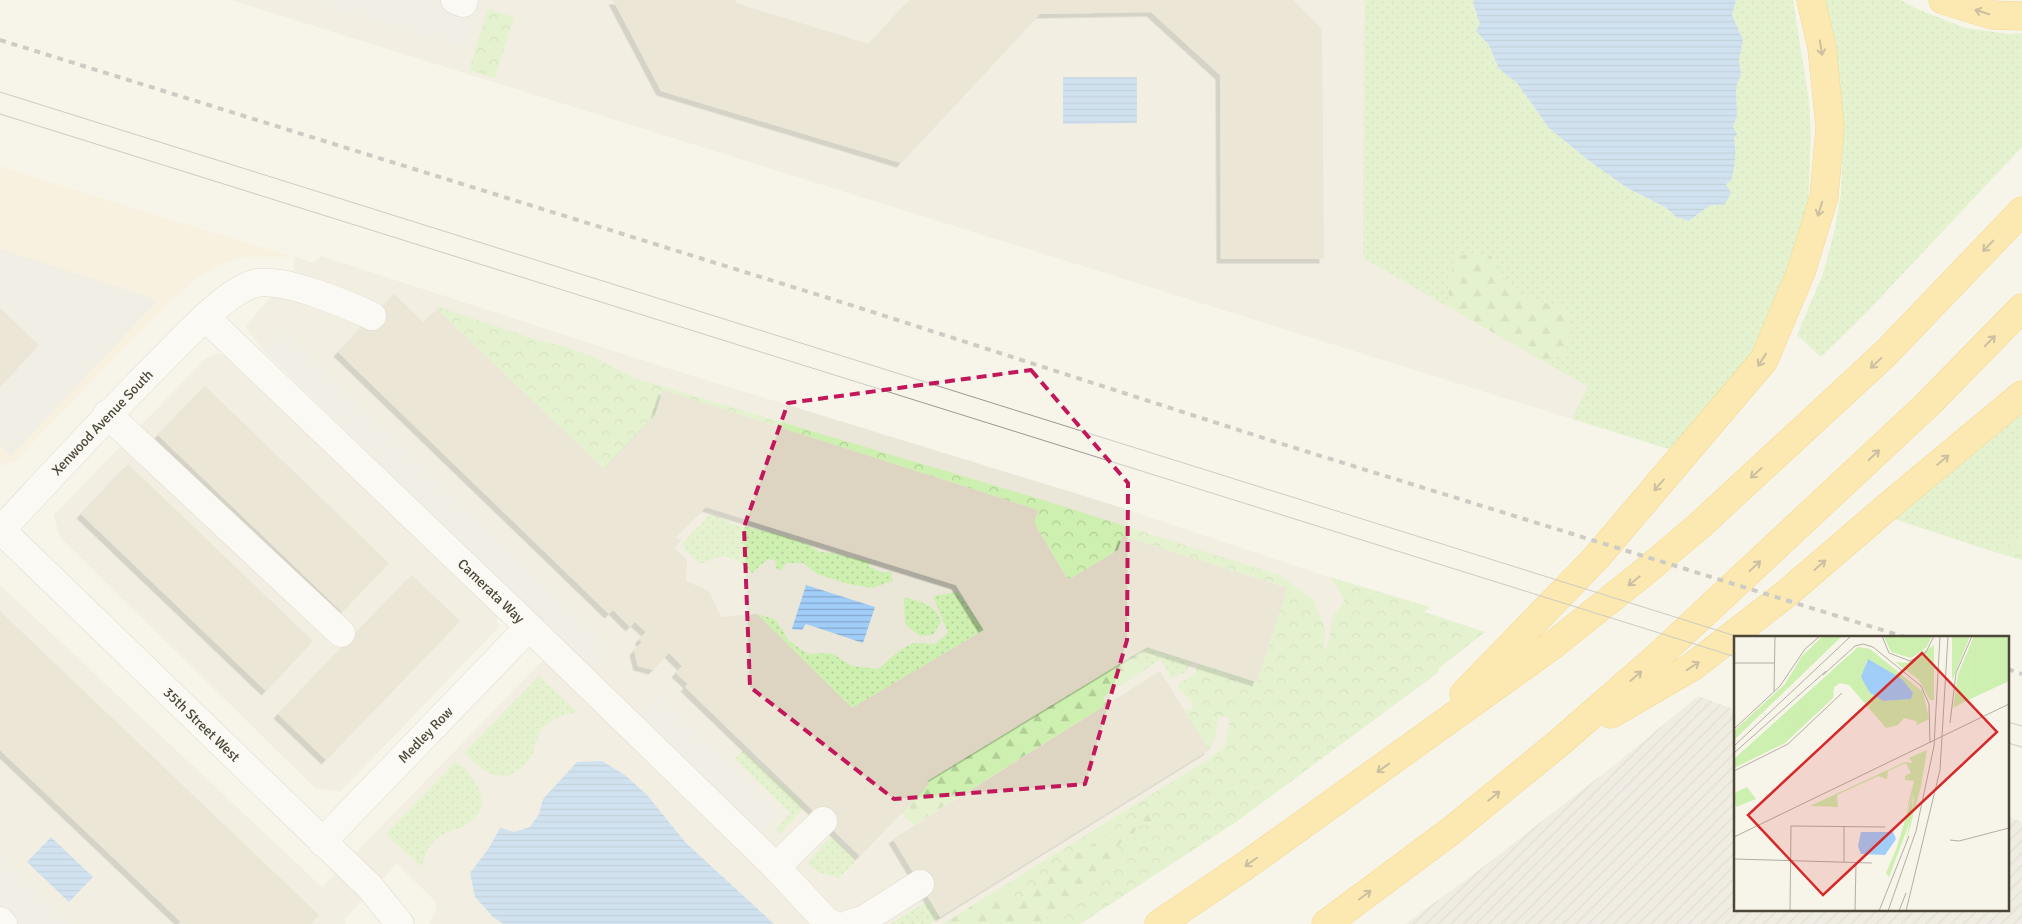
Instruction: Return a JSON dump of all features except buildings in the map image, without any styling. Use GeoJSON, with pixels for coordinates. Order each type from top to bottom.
{"type":"FeatureCollection","features":[{"type":"Feature","properties":{"kind":"highway"},"geometry":{"type":"LineString","coordinates":[[1422,739],[1509,646],[1541,617],[1596,558],[1764,360],[1801,272],[1824,197],[1830,127],[1822,48],[1811,0]]}},
{"type":"Feature","properties":{"kind":"highway"},"geometry":{"type":"LineString","coordinates":[[1943,0],[1992,15],[2022,16]]}},
{"type":"Feature","properties":{"kind":"highway"},"geometry":{"type":"LineString","coordinates":[[1159,924],[1245,866],[1553,646],[1698,526],[1886,353],[2022,211]]}},
{"type":"Feature","properties":{"kind":"highway"},"geometry":{"type":"LineString","coordinates":[[1326,924],[1451,830],[1559,743],[1654,660],[1926,405],[2022,308]]}},
{"type":"Feature","properties":{"kind":"highway"},"geometry":{"type":"LineString","coordinates":[[1559,743],[1692,667],[1786,594],[2022,394]]}},
{"type":"Feature","properties":{"kind":"street"},"geometry":{"type":"LineString","coordinates":[[456,0],[463,2],[464,0]]}},
{"type":"Feature","properties":{"kind":"street","name":"Xenwood Avenue South"},"geometry":{"type":"LineString","coordinates":[[0,530],[107,414],[205,317],[236,294],[255,283],[276,282],[347,304],[372,316]]}},
{"type":"Feature","properties":{"kind":"street","name":"Camerata Way"},"geometry":{"type":"LineString","coordinates":[[205,317],[529,627],[776,867],[827,922],[833,924]]}},
{"type":"Feature","properties":{"kind":"street"},"geometry":{"type":"LineString","coordinates":[[107,414],[340,633]]}},
{"type":"Feature","properties":{"kind":"street","name":"35th Street West"},"geometry":{"type":"LineString","coordinates":[[0,530],[369,886],[394,922]]}},
{"type":"Feature","properties":{"kind":"street","name":"Medley Row"},"geometry":{"type":"LineString","coordinates":[[322,842],[529,627]]}},
{"type":"Feature","properties":{"kind":"street"},"geometry":{"type":"LineString","coordinates":[[776,867],[823,821]]}},
{"type":"Feature","properties":{"kind":"street"},"geometry":{"type":"LineString","coordinates":[[849,924],[863,920],[920,884]]}},
{"type":"Feature","properties":{"kind":"street"},"geometry":{"type":"LineString","coordinates":[[0,921],[3,924]]}},
{"type":"Feature","properties":{"kind":"highlighted area"},"geometry":{"type":"Polygon","coordinates":[[[1031,370],[1128,483],[1127,640],[1085,784],[894,799],[750,687],[744,527],[788,403],[1031,370]]]}},
{"type":"Feature","properties":{"kind":"shaded area"},"geometry":{"type":"Polygon","coordinates":[[[231,0],[1364,0],[1363,21],[1589,386],[1572,419],[231,0]]]}},
{"type":"Feature","properties":{"kind":"shaded area"},"geometry":{"type":"Polygon","coordinates":[[[319,0],[483,0],[468,49],[318,4],[319,0]]]}},
{"type":"Feature","properties":{"kind":"shaded area"},"geometry":{"type":"Polygon","coordinates":[[[0,166],[295,257],[242,257],[218,266],[197,277],[137,334],[15,461],[0,466],[0,166]]]}},
{"type":"Feature","properties":{"kind":"shaded area"},"geometry":{"type":"Polygon","coordinates":[[[0,249],[158,300],[11,456],[0,446],[0,387],[39,345],[0,308],[0,249]]]}},
{"type":"Feature","properties":{"kind":"shaded area"},"geometry":{"type":"Polygon","coordinates":[[[321,256],[648,362],[1110,504],[1329,577],[1430,607],[1315,692],[983,924],[429,924],[436,910],[436,902],[397,864],[345,919],[346,924],[0,924],[0,585],[322,887],[562,641],[264,351],[245,327],[294,269],[295,257],[314,263],[321,256]]]}},
{"type":"Feature","properties":{"kind":"shaded area"},"geometry":{"type":"Polygon","coordinates":[[[283,331],[610,649],[591,669],[264,351],[283,331]]]}},
{"type":"Feature","properties":{"kind":"shaded area"},"geometry":{"type":"Polygon","coordinates":[[[219,353],[236,362],[497,615],[498,628],[340,792],[315,788],[59,536],[54,515],[206,358],[219,353]]]}},
{"type":"Feature","properties":{"kind":"shaded area"},"geometry":{"type":"Polygon","coordinates":[[[658,695],[781,812],[762,832],[639,715],[658,695]]]}},
{"type":"Feature","properties":{"kind":"shaded area"},"geometry":{"type":"Polygon","coordinates":[[[1698,696],[1734,709],[1734,727],[1731,729],[1734,730],[1734,912],[2010,912],[2010,818],[2022,822],[2022,924],[1405,924],[1479,870],[1617,763],[1698,696]]]}},
{"type":"Feature","properties":{"kind":"shaded area"},"geometry":{"type":"Polygon","coordinates":[[[0,855],[71,924],[0,924],[0,855]]]}},
{"type":"Feature","properties":{"kind":"green space"},"geometry":{"type":"Polygon","coordinates":[[[1364,0],[1474,0],[1480,24],[1476,31],[1489,45],[1499,69],[1517,83],[1549,128],[1588,160],[1627,188],[1665,207],[1676,217],[1689,221],[1710,205],[1726,184],[1736,149],[1733,127],[1737,115],[1736,87],[1741,75],[1739,60],[1743,40],[1732,15],[1736,0],[1793,0],[1809,101],[1811,137],[1808,206],[1799,246],[1760,340],[1731,384],[1675,451],[1572,419],[1588,386],[1546,363],[1564,353],[1565,308],[1530,299],[1504,284],[1491,256],[1448,291],[1452,309],[1363,258],[1364,0]]]}},
{"type":"Feature","properties":{"kind":"green space"},"geometry":{"type":"Polygon","coordinates":[[[1823,0],[1901,0],[1915,8],[1965,28],[2009,34],[2022,33],[2022,147],[1866,313],[1821,357],[1797,335],[1823,274],[1835,229],[1841,193],[1843,132],[1823,0]]]}},
{"type":"Feature","properties":{"kind":"green space"},"geometry":{"type":"Polygon","coordinates":[[[488,9],[514,17],[495,78],[469,70],[488,9]]]}},
{"type":"Feature","properties":{"kind":"green space"},"geometry":{"type":"Polygon","coordinates":[[[1473,253],[1491,256],[1505,284],[1530,299],[1565,308],[1572,325],[1564,353],[1546,363],[1452,309],[1448,291],[1454,257],[1473,253]]]}},
{"type":"Feature","properties":{"kind":"green space"},"geometry":{"type":"Polygon","coordinates":[[[436,306],[541,341],[563,346],[593,357],[634,378],[1043,500],[1279,575],[1313,599],[1325,628],[1324,651],[1329,640],[1333,618],[1344,600],[1337,586],[1329,577],[1430,607],[1424,612],[1485,632],[1438,669],[1439,672],[1236,822],[1080,924],[1038,924],[1106,873],[1123,838],[1131,840],[1138,826],[1151,824],[1153,817],[1149,814],[1109,834],[1064,861],[1021,898],[1006,899],[997,890],[1204,762],[1225,746],[1230,718],[1218,716],[1216,735],[1209,750],[1185,713],[1187,710],[1191,710],[1193,703],[1177,687],[1180,682],[1195,675],[1198,663],[1257,682],[1287,588],[1123,536],[1118,550],[1068,580],[1034,523],[1038,510],[663,390],[655,415],[604,469],[436,306]]]}},
{"type":"Feature","properties":{"kind":"green space"},"geometry":{"type":"Polygon","coordinates":[[[2022,413],[2022,537],[1994,552],[1894,519],[2022,413]]]}},
{"type":"Feature","properties":{"kind":"green space"},"geometry":{"type":"Polygon","coordinates":[[[710,514],[723,518],[728,523],[778,534],[809,545],[820,552],[835,553],[870,562],[869,566],[883,573],[891,571],[893,581],[872,588],[848,584],[817,574],[803,563],[786,563],[781,571],[776,568],[775,560],[768,559],[752,573],[739,562],[728,557],[717,558],[700,564],[683,548],[683,543],[710,514]]]}},
{"type":"Feature","properties":{"kind":"green space"},"geometry":{"type":"Polygon","coordinates":[[[2022,537],[2022,560],[1994,552],[2022,537]]]}},
{"type":"Feature","properties":{"kind":"green space"},"geometry":{"type":"Polygon","coordinates":[[[958,592],[984,630],[852,708],[757,614],[775,619],[789,641],[808,654],[833,654],[852,666],[878,669],[899,651],[913,643],[935,644],[948,633],[933,596],[958,592]]]}},
{"type":"Feature","properties":{"kind":"green space"},"geometry":{"type":"Polygon","coordinates":[[[904,597],[932,607],[936,611],[941,622],[933,635],[920,636],[905,624],[904,597]]]}},
{"type":"Feature","properties":{"kind":"green space"},"geometry":{"type":"Polygon","coordinates":[[[1147,647],[1193,662],[1184,673],[1171,678],[1161,660],[1147,668],[1140,658],[1133,655],[1147,647]]]}},
{"type":"Feature","properties":{"kind":"green space"},"geometry":{"type":"Polygon","coordinates":[[[1133,655],[1140,658],[1147,668],[1103,697],[1107,704],[914,825],[901,813],[929,784],[927,781],[1133,655]]]}},
{"type":"Feature","properties":{"kind":"green space"},"geometry":{"type":"Polygon","coordinates":[[[539,676],[578,712],[549,722],[539,734],[530,759],[520,769],[509,775],[502,776],[489,773],[464,753],[539,676]]]}},
{"type":"Feature","properties":{"kind":"green space"},"geometry":{"type":"Polygon","coordinates":[[[743,750],[800,801],[803,809],[780,834],[776,830],[790,813],[735,759],[743,750]]]}},
{"type":"Feature","properties":{"kind":"green space"},"geometry":{"type":"Polygon","coordinates":[[[456,761],[477,785],[482,802],[480,811],[474,819],[464,826],[435,840],[427,850],[422,867],[386,834],[456,761]]]}},
{"type":"Feature","properties":{"kind":"green space"},"geometry":{"type":"Polygon","coordinates":[[[1149,814],[1154,817],[1152,824],[1138,826],[1131,840],[1123,839],[1106,873],[1038,924],[943,924],[997,890],[1006,899],[1022,898],[1064,861],[1109,834],[1149,814]]]}},
{"type":"Feature","properties":{"kind":"green space"},"geometry":{"type":"Polygon","coordinates":[[[832,836],[856,860],[839,878],[820,873],[807,863],[832,836]]]}},
{"type":"Feature","properties":{"kind":"green space"},"geometry":{"type":"Polygon","coordinates":[[[930,900],[940,917],[929,924],[890,924],[930,900]]]}},
{"type":"Feature","properties":{"kind":"water"},"geometry":{"type":"Polygon","coordinates":[[[1474,0],[1736,0],[1732,15],[1743,40],[1739,60],[1741,75],[1736,87],[1737,115],[1733,127],[1737,134],[1734,138],[1734,164],[1731,181],[1726,184],[1731,193],[1724,205],[1710,205],[1689,221],[1676,217],[1665,207],[1627,188],[1588,160],[1549,128],[1517,83],[1499,69],[1489,45],[1476,31],[1480,24],[1474,0]]]}},
{"type":"Feature","properties":{"kind":"water"},"geometry":{"type":"Polygon","coordinates":[[[1063,77],[1137,77],[1137,123],[1063,124],[1063,77]]]}},
{"type":"Feature","properties":{"kind":"water"},"geometry":{"type":"Polygon","coordinates":[[[806,585],[875,607],[863,643],[806,624],[802,630],[792,629],[806,585]]]}},
{"type":"Feature","properties":{"kind":"water"},"geometry":{"type":"Polygon","coordinates":[[[602,761],[625,775],[647,795],[686,843],[774,924],[504,924],[493,917],[475,897],[470,873],[489,848],[500,828],[514,832],[530,827],[539,814],[543,799],[577,762],[602,761]]]}},
{"type":"Feature","properties":{"kind":"water"},"geometry":{"type":"Polygon","coordinates":[[[51,837],[93,877],[69,902],[27,862],[51,837]]]}},
{"type":"Feature","properties":{"kind":"tram line"},"geometry":{"type":"LineString","coordinates":[[0,92],[1736,636]]}},
{"type":"Feature","properties":{"kind":"tram line"},"geometry":{"type":"LineString","coordinates":[[0,114],[1734,656]]}},
{"type":"Feature","properties":{"kind":"tram line"},"geometry":{"type":"LineString","coordinates":[[2010,723],[2022,726]]}},
{"type":"Feature","properties":{"kind":"tram line"},"geometry":{"type":"LineString","coordinates":[[2010,744],[2022,747]]}},
{"type":"Feature","properties":{"kind":"railway"},"geometry":{"type":"LineString","coordinates":[[0,40],[857,307],[1279,443],[1902,636]]}},
{"type":"Feature","properties":{"kind":"railway"},"geometry":{"type":"LineString","coordinates":[[2010,670],[2022,674]]}}]}
